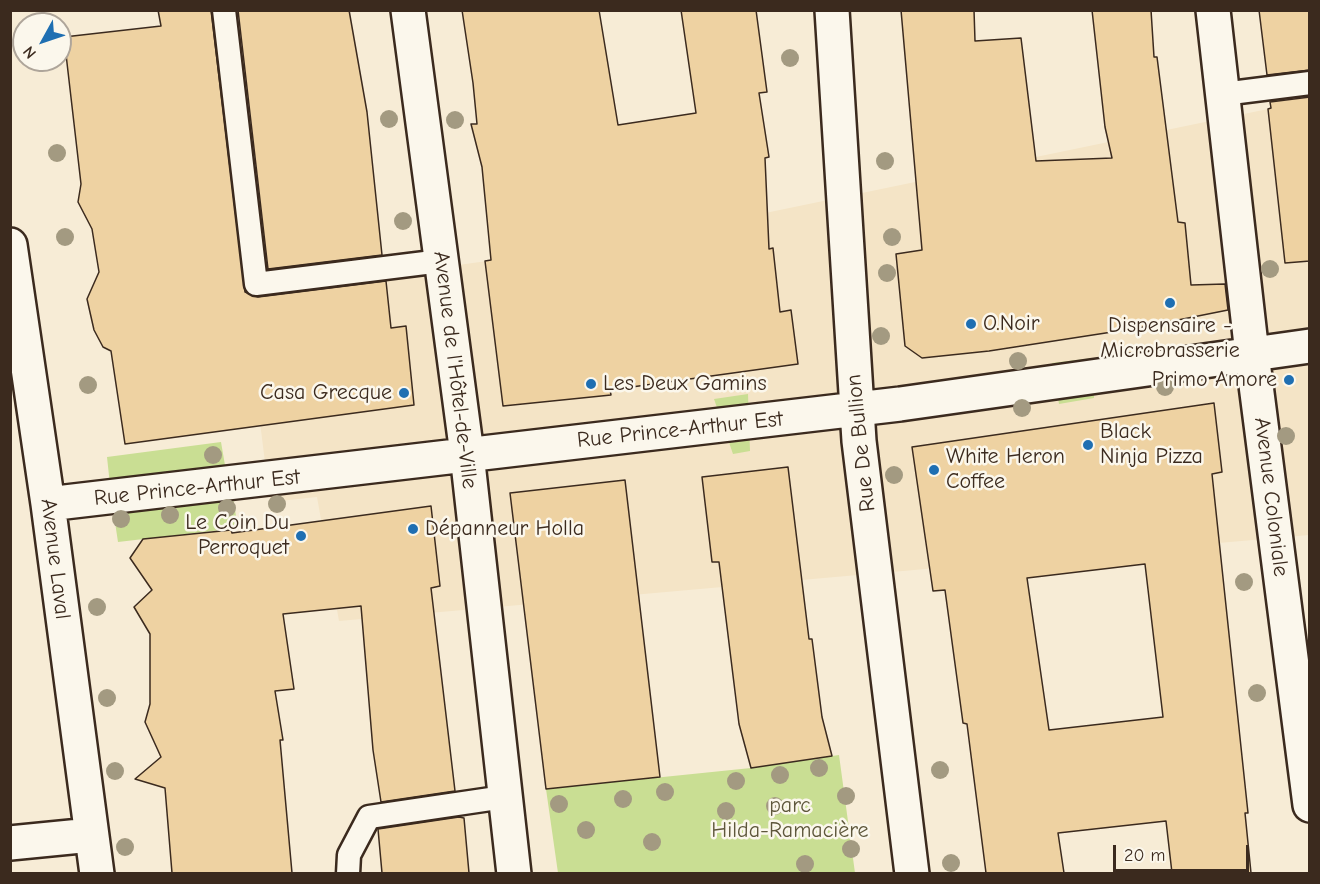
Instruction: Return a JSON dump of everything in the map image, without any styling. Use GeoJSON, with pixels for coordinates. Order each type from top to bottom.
{"type":"FeatureCollection","features":[{"type":"Feature","properties":{"kind":"street","name":"Avenue de l'Hôtel-de-Ville"},"geometry":{"type":"LineString","coordinates":[[408,10],[466,454],[514,873]]}},
{"type":"Feature","properties":{"kind":"street","name":"Rue De Bullion"},"geometry":{"type":"LineString","coordinates":[[832,10],[857,408],[891,716],[912,873]]}},
{"type":"Feature","properties":{"kind":"street","name":"Avenue Coloniale"},"geometry":{"type":"LineString","coordinates":[[1213,10],[1252,354],[1310,805]]}},
{"type":"Feature","properties":{"kind":"street","name":"Avenue Laval"},"geometry":{"type":"LineString","coordinates":[[10,245],[15,306],[48,504],[97,873]]}},
{"type":"Feature","properties":{"kind":"street","name":"Rue Prince-Arthur Est"},"geometry":{"type":"LineString","coordinates":[[48,504],[312,475],[466,454],[857,408],[1310,346]]}},
{"type":"Feature","properties":{"kind":"street"},"geometry":{"type":"LineString","coordinates":[[10,843],[91,834]]}},
{"type":"Feature","properties":{"kind":"lane"},"geometry":{"type":"LineString","coordinates":[[224,10],[256,284],[441,261]]}},
{"type":"Feature","properties":{"kind":"lane"},"geometry":{"type":"LineString","coordinates":[[1223,94],[1310,83]]}},
{"type":"Feature","properties":{"kind":"lane"},"geometry":{"type":"LineString","coordinates":[[348,873],[349,855],[369,817],[504,797]]}},
{"type":"Feature","properties":{"kind":"shaded area"},"geometry":{"type":"Polygon","coordinates":[[[1309,102],[1309,535],[339,621],[317,497],[270,502],[244,295],[630,241],[1309,102]]]}},
{"type":"Feature","properties":{"kind":"green space"},"geometry":{"type":"Polygon","coordinates":[[[1093,358],[1094,398],[1059,404],[1052,363],[1093,358]]]}},
{"type":"Feature","properties":{"kind":"green space"},"geometry":{"type":"Polygon","coordinates":[[[748,394],[750,451],[733,454],[714,399],[748,394]]]}},
{"type":"Feature","properties":{"kind":"green space"},"geometry":{"type":"Polygon","coordinates":[[[221,442],[226,471],[110,485],[107,457],[221,442]]]}},
{"type":"Feature","properties":{"kind":"green space"},"geometry":{"type":"Polygon","coordinates":[[[232,492],[238,528],[118,542],[113,509],[232,492]]]}},
{"type":"Feature","properties":{"kind":"green space","name":"parc Hilda-Ramacière"},"geometry":{"type":"Polygon","coordinates":[[[839,755],[855,873],[558,873],[546,789],[751,768],[839,755]]]}},
{"type":"Feature","properties":{"kind":"building"},"geometry":{"type":"Polygon","coordinates":[[[158,10],[211,10],[245,292],[258,297],[386,281],[391,328],[406,326],[414,405],[125,444],[111,351],[103,347],[94,330],[87,299],[99,272],[92,229],[78,202],[81,184],[68,72],[72,72],[72,36],[161,26],[158,10]]]}},
{"type":"Feature","properties":{"kind":"building"},"geometry":{"type":"Polygon","coordinates":[[[238,10],[349,10],[367,112],[382,255],[268,269],[238,10]]]}},
{"type":"Feature","properties":{"kind":"building"},"geometry":{"type":"Polygon","coordinates":[[[462,10],[599,10],[618,125],[696,113],[681,10],[756,10],[767,92],[759,93],[769,157],[765,158],[769,249],[773,248],[780,312],[791,310],[798,364],[610,390],[611,395],[503,406],[485,261],[491,260],[482,167],[471,124],[477,124],[462,10]]]}},
{"type":"Feature","properties":{"kind":"building"},"geometry":{"type":"Polygon","coordinates":[[[901,10],[974,10],[975,41],[1021,38],[1036,161],[1112,158],[1105,127],[1092,10],[1151,10],[1154,57],[1157,57],[1178,222],[1185,223],[1191,285],[1225,284],[1228,310],[1138,328],[989,351],[922,358],[905,346],[896,254],[922,250],[901,10]]]}},
{"type":"Feature","properties":{"kind":"building"},"geometry":{"type":"Polygon","coordinates":[[[1259,10],[1310,10],[1310,70],[1267,75],[1259,10]]]}},
{"type":"Feature","properties":{"kind":"building"},"geometry":{"type":"Polygon","coordinates":[[[1310,97],[1310,261],[1285,263],[1268,109],[1271,108],[1270,102],[1310,97]]]}},
{"type":"Feature","properties":{"kind":"building"},"geometry":{"type":"Polygon","coordinates":[[[1214,403],[1222,472],[1212,474],[1248,813],[1245,813],[1251,873],[1172,873],[1166,821],[1058,833],[1064,873],[986,873],[967,724],[963,723],[945,590],[933,591],[912,447],[1214,403]],[[1145,564],[1027,578],[1049,730],[1163,717],[1145,564]]]}},
{"type":"Feature","properties":{"kind":"building"},"geometry":{"type":"Polygon","coordinates":[[[788,467],[809,639],[812,639],[822,717],[832,756],[751,768],[739,724],[719,562],[712,562],[702,477],[788,467]]]}},
{"type":"Feature","properties":{"kind":"building"},"geometry":{"type":"Polygon","coordinates":[[[625,480],[660,777],[546,789],[510,493],[625,480]]]}},
{"type":"Feature","properties":{"kind":"building"},"geometry":{"type":"Polygon","coordinates":[[[431,506],[440,586],[431,588],[455,791],[381,802],[373,750],[361,606],[283,614],[294,689],[275,691],[283,740],[280,740],[292,873],[172,873],[165,788],[135,779],[161,757],[145,722],[150,704],[150,634],[134,607],[152,590],[130,558],[143,539],[231,530],[232,533],[431,506]]]}},
{"type":"Feature","properties":{"kind":"building"},"geometry":{"type":"Polygon","coordinates":[[[464,818],[469,873],[382,873],[378,829],[464,818]]]}},
{"type":"Feature","properties":{"kind":"place","name":"Dispensaire - Microbrasserie"},"geometry":{"type":"Point","coordinates":[1170,303]}},
{"type":"Feature","properties":{"kind":"place","name":"O.Noir"},"geometry":{"type":"Point","coordinates":[971,324]}},
{"type":"Feature","properties":{"kind":"place","name":"Primo Amore"},"geometry":{"type":"Point","coordinates":[1289,380]}},
{"type":"Feature","properties":{"kind":"place","name":"Les Deux Gamins"},"geometry":{"type":"Point","coordinates":[591,384]}},
{"type":"Feature","properties":{"kind":"place","name":"Casa Grecque"},"geometry":{"type":"Point","coordinates":[404,393]}},
{"type":"Feature","properties":{"kind":"place","name":"Black Ninja Pizza"},"geometry":{"type":"Point","coordinates":[1088,445]}},
{"type":"Feature","properties":{"kind":"place","name":"White Heron Coffee"},"geometry":{"type":"Point","coordinates":[934,470]}},
{"type":"Feature","properties":{"kind":"place","name":"Dépanneur Holla"},"geometry":{"type":"Point","coordinates":[413,529]}},
{"type":"Feature","properties":{"kind":"place","name":"Le Coin Du Perroquet"},"geometry":{"type":"Point","coordinates":[301,536]}}]}
